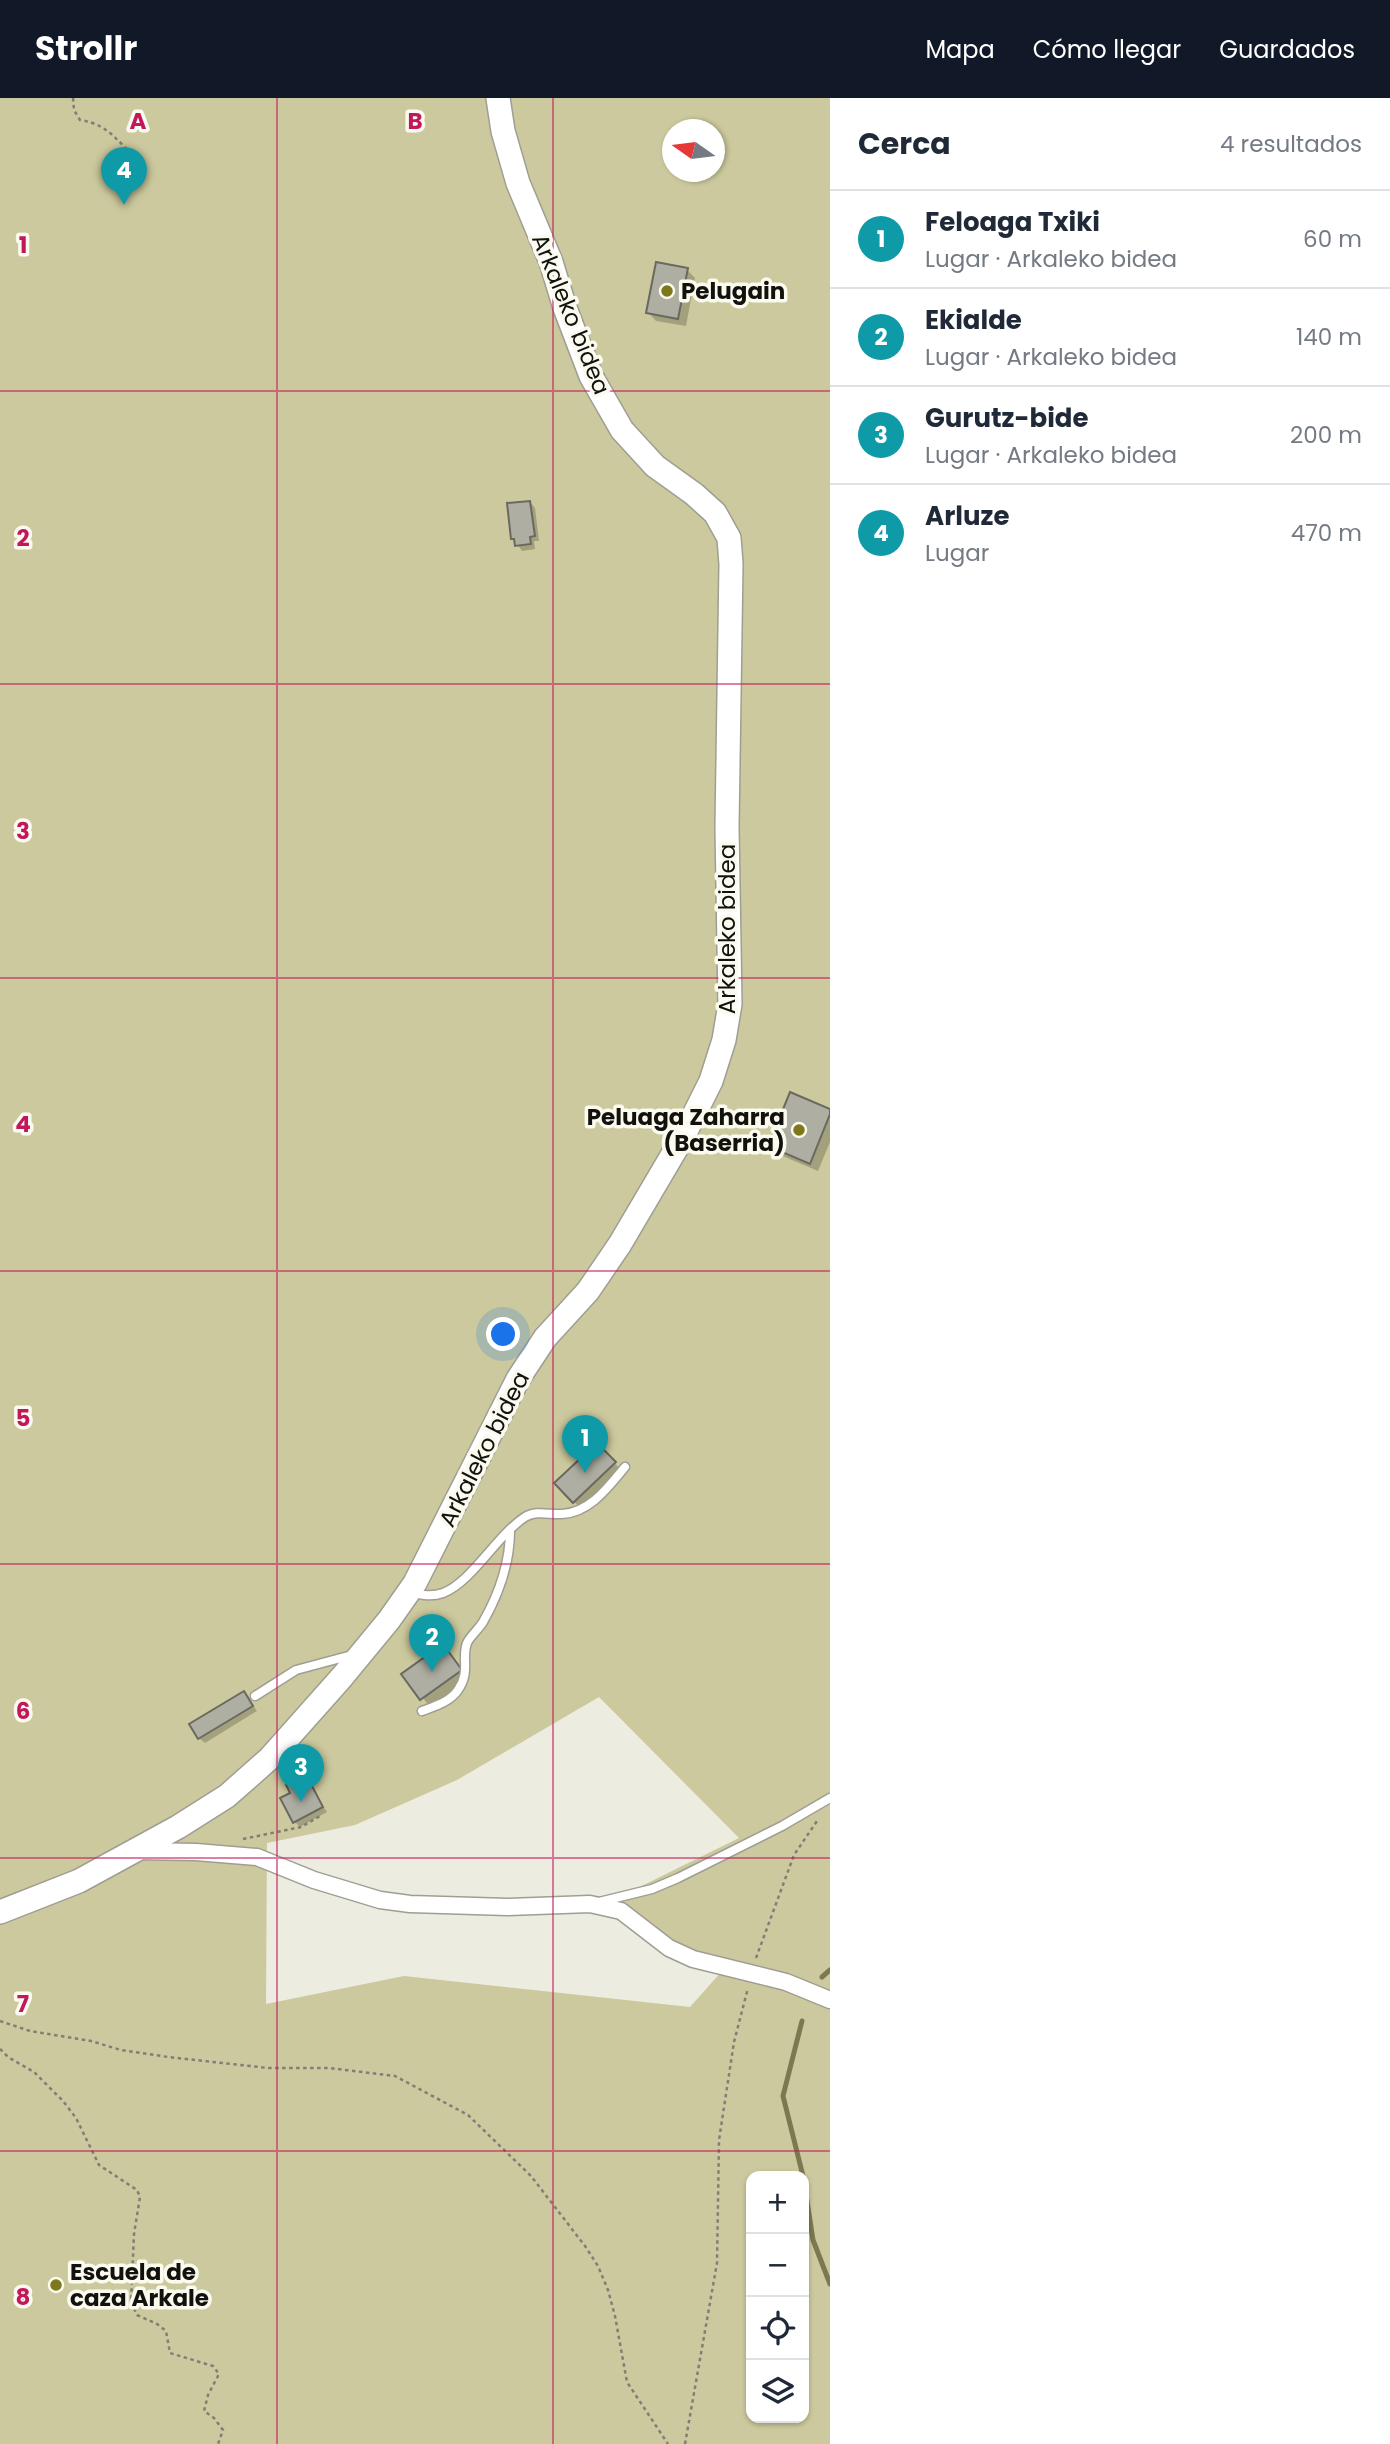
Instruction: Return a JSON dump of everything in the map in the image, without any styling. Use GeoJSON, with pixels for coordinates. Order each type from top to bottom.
{"type":"FeatureCollection","features":[{"type":"Feature","properties":{"kind":"street","name":"Arkaleko bidea"},"geometry":{"type":"LineString","coordinates":[[0,1912],[79,1881],[227,1796],[271,1758],[361,1653],[408,1593],[518,1378],[545,1338],[588,1291],[620,1244],[711,1081],[724,1040],[730,1004],[727,827],[731,564],[729,538],[715,513],[655,466],[622,430],[590,376],[551,262],[518,183],[503,131],[498,98]]}},
{"type":"Feature","properties":{"kind":"street"},"geometry":{"type":"LineString","coordinates":[[134,1851],[257,1857],[314,1880],[380,1900],[410,1904],[507,1907],[590,1904],[621,1911],[669,1948],[693,1959],[786,1982],[830,2000]]}},
{"type":"Feature","properties":{"kind":"lane"},"geometry":{"type":"LineString","coordinates":[[408,1593],[429,1596],[444,1592],[461,1581],[528,1515],[564,1514],[583,1508],[606,1491],[625,1467]]}},
{"type":"Feature","properties":{"kind":"lane"},"geometry":{"type":"LineString","coordinates":[[422,1711],[443,1703],[458,1692],[467,1672],[467,1643],[492,1607],[502,1580],[510,1547],[510,1530]]}},
{"type":"Feature","properties":{"kind":"lane"},"geometry":{"type":"LineString","coordinates":[[254,1696],[296,1670],[361,1653]]}},
{"type":"Feature","properties":{"kind":"lane"},"geometry":{"type":"LineString","coordinates":[[590,1904],[652,1889],[677,1878],[782,1826],[830,1798]]}},
{"type":"Feature","properties":{"kind":"path"},"geometry":{"type":"LineString","coordinates":[[73,98],[80,120],[106,128],[134,156],[143,160],[145,172]]}},
{"type":"Feature","properties":{"kind":"path"},"geometry":{"type":"LineString","coordinates":[[685,2444],[718,2263],[719,2140],[734,2042],[757,1953],[794,1855],[823,1811]]}},
{"type":"Feature","properties":{"kind":"path"},"geometry":{"type":"LineString","coordinates":[[238,1840],[301,1827],[320,1816]]}},
{"type":"Feature","properties":{"kind":"path"},"geometry":{"type":"LineString","coordinates":[[0,2021],[30,2031],[168,2057],[268,2068],[330,2068],[395,2076],[468,2115],[531,2176],[592,2256],[608,2290],[627,2382],[668,2444]]}},
{"type":"Feature","properties":{"kind":"path"},"geometry":{"type":"LineString","coordinates":[[0,2049],[8,2057],[34,2072],[63,2101],[76,2118],[99,2165],[136,2190],[140,2197],[134,2234],[131,2302],[137,2315],[166,2331],[170,2353],[213,2366],[219,2374],[208,2395],[204,2411],[214,2418],[223,2430],[218,2444]]}},
{"type":"Feature","properties":{"kind":"shaded area"},"geometry":{"type":"Polygon","coordinates":[[[0,98],[830,98],[830,2444],[0,2444],[0,98]],[[599,1697],[457,1780],[355,1825],[267,1843],[266,2004],[404,1976],[690,2007],[722,1971],[605,1904],[739,1838],[599,1697]]]}},
{"type":"Feature","properties":{"kind":"building","name":"Pelugain"},"geometry":{"type":"Polygon","coordinates":[[[656,262],[688,268],[678,319],[646,313],[656,262]]]}},
{"type":"Feature","properties":{"kind":"building"},"geometry":{"type":"Polygon","coordinates":[[[530,501],[535,536],[530,537],[531,544],[515,546],[514,539],[511,539],[507,503],[530,501]]]}},
{"type":"Feature","properties":{"kind":"building","name":"Peluaga Zaharra (Baserria)"},"geometry":{"type":"Polygon","coordinates":[[[790,1092],[830,1109],[810,1164],[768,1146],[790,1092]]]}},
{"type":"Feature","properties":{"kind":"building"},"geometry":{"type":"Polygon","coordinates":[[[597,1443],[616,1462],[573,1503],[554,1483],[597,1443]]]}},
{"type":"Feature","properties":{"kind":"building"},"geometry":{"type":"Polygon","coordinates":[[[443,1644],[462,1670],[420,1700],[401,1674],[443,1644]]]}},
{"type":"Feature","properties":{"kind":"building"},"geometry":{"type":"Polygon","coordinates":[[[244,1691],[253,1706],[198,1739],[189,1724],[244,1691]]]}},
{"type":"Feature","properties":{"kind":"building"},"geometry":{"type":"Polygon","coordinates":[[[296,1779],[300,1787],[310,1782],[323,1807],[293,1823],[280,1798],[290,1793],[286,1785],[296,1779]]]}},
{"type":"Feature","properties":{"kind":"waterway"},"geometry":{"type":"LineString","coordinates":[[822,1977],[830,1970]]}},
{"type":"Feature","properties":{"kind":"waterway"},"geometry":{"type":"LineString","coordinates":[[802,2021],[783,2096],[802,2171]]}},
{"type":"Feature","properties":{"kind":"waterway"},"geometry":{"type":"LineString","coordinates":[[809,2214],[813,2240],[830,2284]]}},
{"type":"Feature","properties":{"kind":"place","name":"Arluze"},"geometry":{"type":"Point","coordinates":[124,205]}},
{"type":"Feature","properties":{"kind":"place","name":"Pelugain"},"geometry":{"type":"Point","coordinates":[667,291]}},
{"type":"Feature","properties":{"kind":"place","name":"Peluaga Zaharra (Baserria)"},"geometry":{"type":"Point","coordinates":[799,1130]}},
{"type":"Feature","properties":{"kind":"place","name":"Feloaga Txiki"},"geometry":{"type":"Point","coordinates":[585,1473]}},
{"type":"Feature","properties":{"kind":"place","name":"Ekialde"},"geometry":{"type":"Point","coordinates":[432,1672]}},
{"type":"Feature","properties":{"kind":"place","name":"Gurutz-bide"},"geometry":{"type":"Point","coordinates":[301,1802]}},
{"type":"Feature","properties":{"kind":"place","name":"Escuela de caza Arkale"},"geometry":{"type":"Point","coordinates":[56,2285]}}]}
